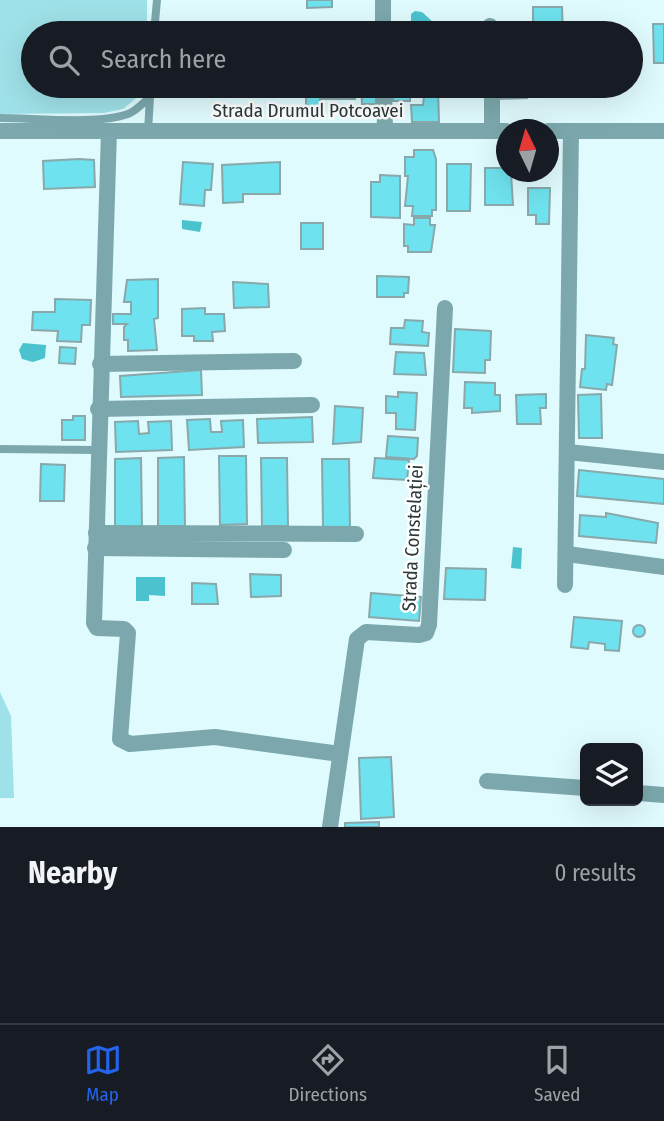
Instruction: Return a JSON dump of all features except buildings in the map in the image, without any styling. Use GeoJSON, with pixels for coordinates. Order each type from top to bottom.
{"type":"FeatureCollection","features":[{"type":"Feature","properties":{"kind":"street"},"geometry":{"type":"LineString","coordinates":[[383,0],[383,21]]}},
{"type":"Feature","properties":{"kind":"street"},"geometry":{"type":"LineString","coordinates":[[384,98],[385,131]]}},
{"type":"Feature","properties":{"kind":"street"},"geometry":{"type":"LineString","coordinates":[[494,98],[497,119]]}},
{"type":"Feature","properties":{"kind":"street","name":"Strada Drumul Potcoavei"},"geometry":{"type":"LineString","coordinates":[[0,131],[496,131]]}},
{"type":"Feature","properties":{"kind":"street"},"geometry":{"type":"LineString","coordinates":[[109,131],[98,409],[94,623],[97,628],[124,629],[128,633],[120,739],[124,743],[215,737],[340,754]]}},
{"type":"Feature","properties":{"kind":"street"},"geometry":{"type":"LineString","coordinates":[[559,131],[664,131]]}},
{"type":"Feature","properties":{"kind":"street"},"geometry":{"type":"LineString","coordinates":[[565,585],[571,131]]}},
{"type":"Feature","properties":{"kind":"street","name":"Strada Constelației"},"geometry":{"type":"LineString","coordinates":[[330,827],[360,634],[419,635],[426,633],[429,625],[444,308]]}},
{"type":"Feature","properties":{"kind":"street"},"geometry":{"type":"LineString","coordinates":[[100,364],[293,361]]}},
{"type":"Feature","properties":{"kind":"street"},"geometry":{"type":"LineString","coordinates":[[98,409],[312,405]]}},
{"type":"Feature","properties":{"kind":"street"},"geometry":{"type":"LineString","coordinates":[[568,452],[664,461]]}},
{"type":"Feature","properties":{"kind":"street"},"geometry":{"type":"LineString","coordinates":[[95,541],[356,534]]}},
{"type":"Feature","properties":{"kind":"street"},"geometry":{"type":"LineString","coordinates":[[95,541],[284,550]]}},
{"type":"Feature","properties":{"kind":"street"},"geometry":{"type":"LineString","coordinates":[[567,554],[664,567]]}},
{"type":"Feature","properties":{"kind":"street"},"geometry":{"type":"LineString","coordinates":[[487,781],[580,788]]}},
{"type":"Feature","properties":{"kind":"street"},"geometry":{"type":"LineString","coordinates":[[643,793],[664,794]]}},
{"type":"Feature","properties":{"kind":"lane"},"geometry":{"type":"LineString","coordinates":[[155,21],[157,0]]}},
{"type":"Feature","properties":{"kind":"lane"},"geometry":{"type":"LineString","coordinates":[[0,118],[112,118],[131,113],[149,98]]}},
{"type":"Feature","properties":{"kind":"lane"},"geometry":{"type":"LineString","coordinates":[[148,131],[150,98]]}},
{"type":"Feature","properties":{"kind":"lane"},"geometry":{"type":"LineString","coordinates":[[0,449],[97,450]]}},
{"type":"Feature","properties":{"kind":"shaded area"},"geometry":{"type":"Polygon","coordinates":[[[0,0],[147,0],[147,21],[21,21],[21,98],[136,98],[123,109],[104,113],[0,114],[0,0]]]}},
{"type":"Feature","properties":{"kind":"shaded area"},"geometry":{"type":"Polygon","coordinates":[[[415,11],[422,12],[432,21],[411,21],[411,14],[415,11]]]}},
{"type":"Feature","properties":{"kind":"shaded area"},"geometry":{"type":"Polygon","coordinates":[[[182,220],[202,222],[200,232],[182,229],[182,220]]]}},
{"type":"Feature","properties":{"kind":"shaded area"},"geometry":{"type":"Polygon","coordinates":[[[23,343],[46,345],[45,358],[33,362],[22,359],[19,350],[23,343]]]}},
{"type":"Feature","properties":{"kind":"shaded area"},"geometry":{"type":"Polygon","coordinates":[[[513,547],[522,548],[521,569],[511,568],[513,547]]]}},
{"type":"Feature","properties":{"kind":"shaded area"},"geometry":{"type":"Polygon","coordinates":[[[136,577],[165,577],[165,596],[149,595],[149,601],[136,601],[136,577]]]}},
{"type":"Feature","properties":{"kind":"shaded area"},"geometry":{"type":"Polygon","coordinates":[[[0,692],[11,716],[14,798],[0,798],[0,692]]]}}]}
